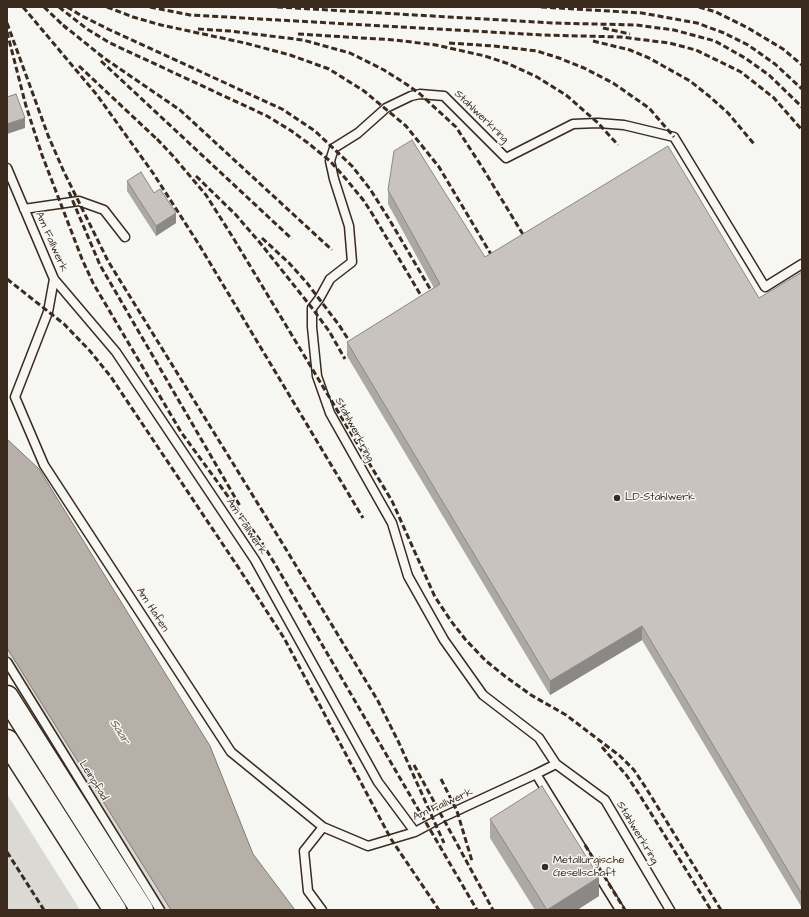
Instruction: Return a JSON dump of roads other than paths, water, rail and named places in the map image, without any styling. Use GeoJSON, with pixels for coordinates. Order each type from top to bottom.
{"type":"FeatureCollection","features":[{"type":"Feature","properties":{"kind":"highway"},"geometry":{"type":"LineString","coordinates":[[7,697],[142,910]]}},
{"type":"Feature","properties":{"kind":"highway"},"geometry":{"type":"LineString","coordinates":[[7,741],[115,910]]}},
{"type":"Feature","properties":{"kind":"lane","name":"Stahlwerkring"},"geometry":{"type":"LineString","coordinates":[[670,910],[605,800],[556,764],[539,738],[483,695],[444,640],[408,576],[392,523],[330,413],[317,376],[312,328],[312,308],[319,299],[330,279],[352,262],[349,226],[330,162],[334,148],[358,133],[386,108],[411,96],[420,94],[444,96],[506,158],[573,124],[598,123],[624,125],[674,137],[765,287],[802,264]]}},
{"type":"Feature","properties":{"kind":"lane"},"geometry":{"type":"LineString","coordinates":[[7,168],[24,209]]}},
{"type":"Feature","properties":{"kind":"lane","name":"Am Fallwerk"},"geometry":{"type":"LineString","coordinates":[[124,237],[104,210],[79,201],[24,209],[54,279],[116,352],[255,560],[378,782],[415,832],[443,817],[556,764]]}},
{"type":"Feature","properties":{"kind":"lane","name":"Am Hafen"},"geometry":{"type":"LineString","coordinates":[[54,279],[48,312],[15,397],[44,465],[231,752],[323,827],[368,846],[415,832]]}},
{"type":"Feature","properties":{"kind":"lane","name":"Leinpfad"},"geometry":{"type":"LineString","coordinates":[[7,662],[160,910]]}},
{"type":"Feature","properties":{"kind":"lane"},"geometry":{"type":"LineString","coordinates":[[536,774],[620,910]]}},
{"type":"Feature","properties":{"kind":"lane"},"geometry":{"type":"LineString","coordinates":[[322,910],[308,891],[304,851],[323,827]]}},
{"type":"Feature","properties":{"kind":"water","name":"Saar"},"geometry":{"type":"Polygon","coordinates":[[[7,439],[39,469],[210,746],[253,854],[295,910],[171,910],[7,648],[7,439]]]}},
{"type":"Feature","properties":{"kind":"railway"},"geometry":{"type":"LineString","coordinates":[[23,7],[97,95],[153,173],[198,243],[363,518]]}},
{"type":"Feature","properties":{"kind":"railway"},"geometry":{"type":"LineString","coordinates":[[44,7],[67,29]]}},
{"type":"Feature","properties":{"kind":"railway"},"geometry":{"type":"LineString","coordinates":[[59,7],[87,29],[110,43],[267,116],[308,143],[330,161],[364,201],[426,304]]}},
{"type":"Feature","properties":{"kind":"railway"},"geometry":{"type":"LineString","coordinates":[[67,7],[110,30],[282,109],[315,131],[352,166],[370,189],[436,299]]}},
{"type":"Feature","properties":{"kind":"railway"},"geometry":{"type":"LineString","coordinates":[[107,7],[133,17],[161,25],[245,43],[290,55],[329,69],[364,91],[406,126],[439,167],[495,261]]}},
{"type":"Feature","properties":{"kind":"railway"},"geometry":{"type":"LineString","coordinates":[[150,7],[190,15],[543,35],[621,37],[669,43],[696,50],[741,72],[774,98],[802,130]]}},
{"type":"Feature","properties":{"kind":"railway"},"geometry":{"type":"LineString","coordinates":[[277,7],[553,23],[636,25],[674,30],[715,41],[745,58],[769,75],[802,107]]}},
{"type":"Feature","properties":{"kind":"railway"},"geometry":{"type":"LineString","coordinates":[[541,7],[642,13],[697,23],[724,33],[748,45],[775,64],[802,89]]}},
{"type":"Feature","properties":{"kind":"railway"},"geometry":{"type":"LineString","coordinates":[[699,7],[716,12],[748,28],[783,49],[802,65]]}},
{"type":"Feature","properties":{"kind":"railway"},"geometry":{"type":"LineString","coordinates":[[7,23],[49,138]]}},
{"type":"Feature","properties":{"kind":"railway"},"geometry":{"type":"LineString","coordinates":[[63,25],[104,58],[180,110],[332,250]]}},
{"type":"Feature","properties":{"kind":"railway"},"geometry":{"type":"LineString","coordinates":[[603,28],[630,34]]}},
{"type":"Feature","properties":{"kind":"railway"},"geometry":{"type":"LineString","coordinates":[[198,29],[230,31],[303,40],[350,53],[384,70],[406,84],[420,94],[456,127],[527,241]]}},
{"type":"Feature","properties":{"kind":"railway"},"geometry":{"type":"LineString","coordinates":[[7,32],[26,106],[42,155],[82,259],[93,283],[181,432],[262,543],[275,564],[477,910]]}},
{"type":"Feature","properties":{"kind":"railway"},"geometry":{"type":"LineString","coordinates":[[298,34],[395,40],[436,45],[485,56],[509,64],[537,77],[566,95],[598,123],[618,145]]}},
{"type":"Feature","properties":{"kind":"railway"},"geometry":{"type":"LineString","coordinates":[[593,41],[630,50],[649,58],[690,81],[728,113],[754,144]]}},
{"type":"Feature","properties":{"kind":"railway"},"geometry":{"type":"LineString","coordinates":[[449,43],[537,51],[584,68],[613,83],[649,108],[674,137]]}},
{"type":"Feature","properties":{"kind":"railway"},"geometry":{"type":"LineString","coordinates":[[101,61],[292,239]]}},
{"type":"Feature","properties":{"kind":"railway"},"geometry":{"type":"LineString","coordinates":[[79,66],[161,143]]}},
{"type":"Feature","properties":{"kind":"railway"},"geometry":{"type":"LineString","coordinates":[[47,133],[64,172],[108,261],[378,701],[399,743],[444,843]]}},
{"type":"Feature","properties":{"kind":"railway"},"geometry":{"type":"LineString","coordinates":[[157,139],[206,195],[232,236],[392,501],[435,597],[451,621],[465,639],[486,661],[531,695],[566,715],[620,756],[634,770],[721,910]]}},
{"type":"Feature","properties":{"kind":"railway"},"geometry":{"type":"LineString","coordinates":[[196,176],[236,215],[261,244],[329,331],[345,359]]}},
{"type":"Feature","properties":{"kind":"railway"},"geometry":{"type":"LineString","coordinates":[[69,192],[100,265],[240,506]]}},
{"type":"Feature","properties":{"kind":"railway"},"geometry":{"type":"LineString","coordinates":[[262,238],[289,263],[307,283],[339,325],[355,350]]}},
{"type":"Feature","properties":{"kind":"railway"},"geometry":{"type":"LineString","coordinates":[[7,279],[64,324],[90,351],[111,377],[284,638],[391,839],[439,910]]}},
{"type":"Feature","properties":{"kind":"railway"},"geometry":{"type":"LineString","coordinates":[[602,747],[627,776],[711,910]]}},
{"type":"Feature","properties":{"kind":"railway"},"geometry":{"type":"LineString","coordinates":[[414,765],[493,910]]}},
{"type":"Feature","properties":{"kind":"railway"},"geometry":{"type":"LineString","coordinates":[[441,779],[457,811],[472,861]]}},
{"type":"Feature","properties":{"kind":"railway"},"geometry":{"type":"LineString","coordinates":[[585,845],[625,910]]}},
{"type":"Feature","properties":{"kind":"railway"},"geometry":{"type":"LineString","coordinates":[[7,852],[44,910]]}},
{"type":"Feature","properties":{"kind":"place","name":"LD-Stahlwerk"},"geometry":{"type":"Point","coordinates":[617,498]}},
{"type":"Feature","properties":{"kind":"place","name":"Metallurgische Gesellschaft"},"geometry":{"type":"Point","coordinates":[545,867]}}]}
